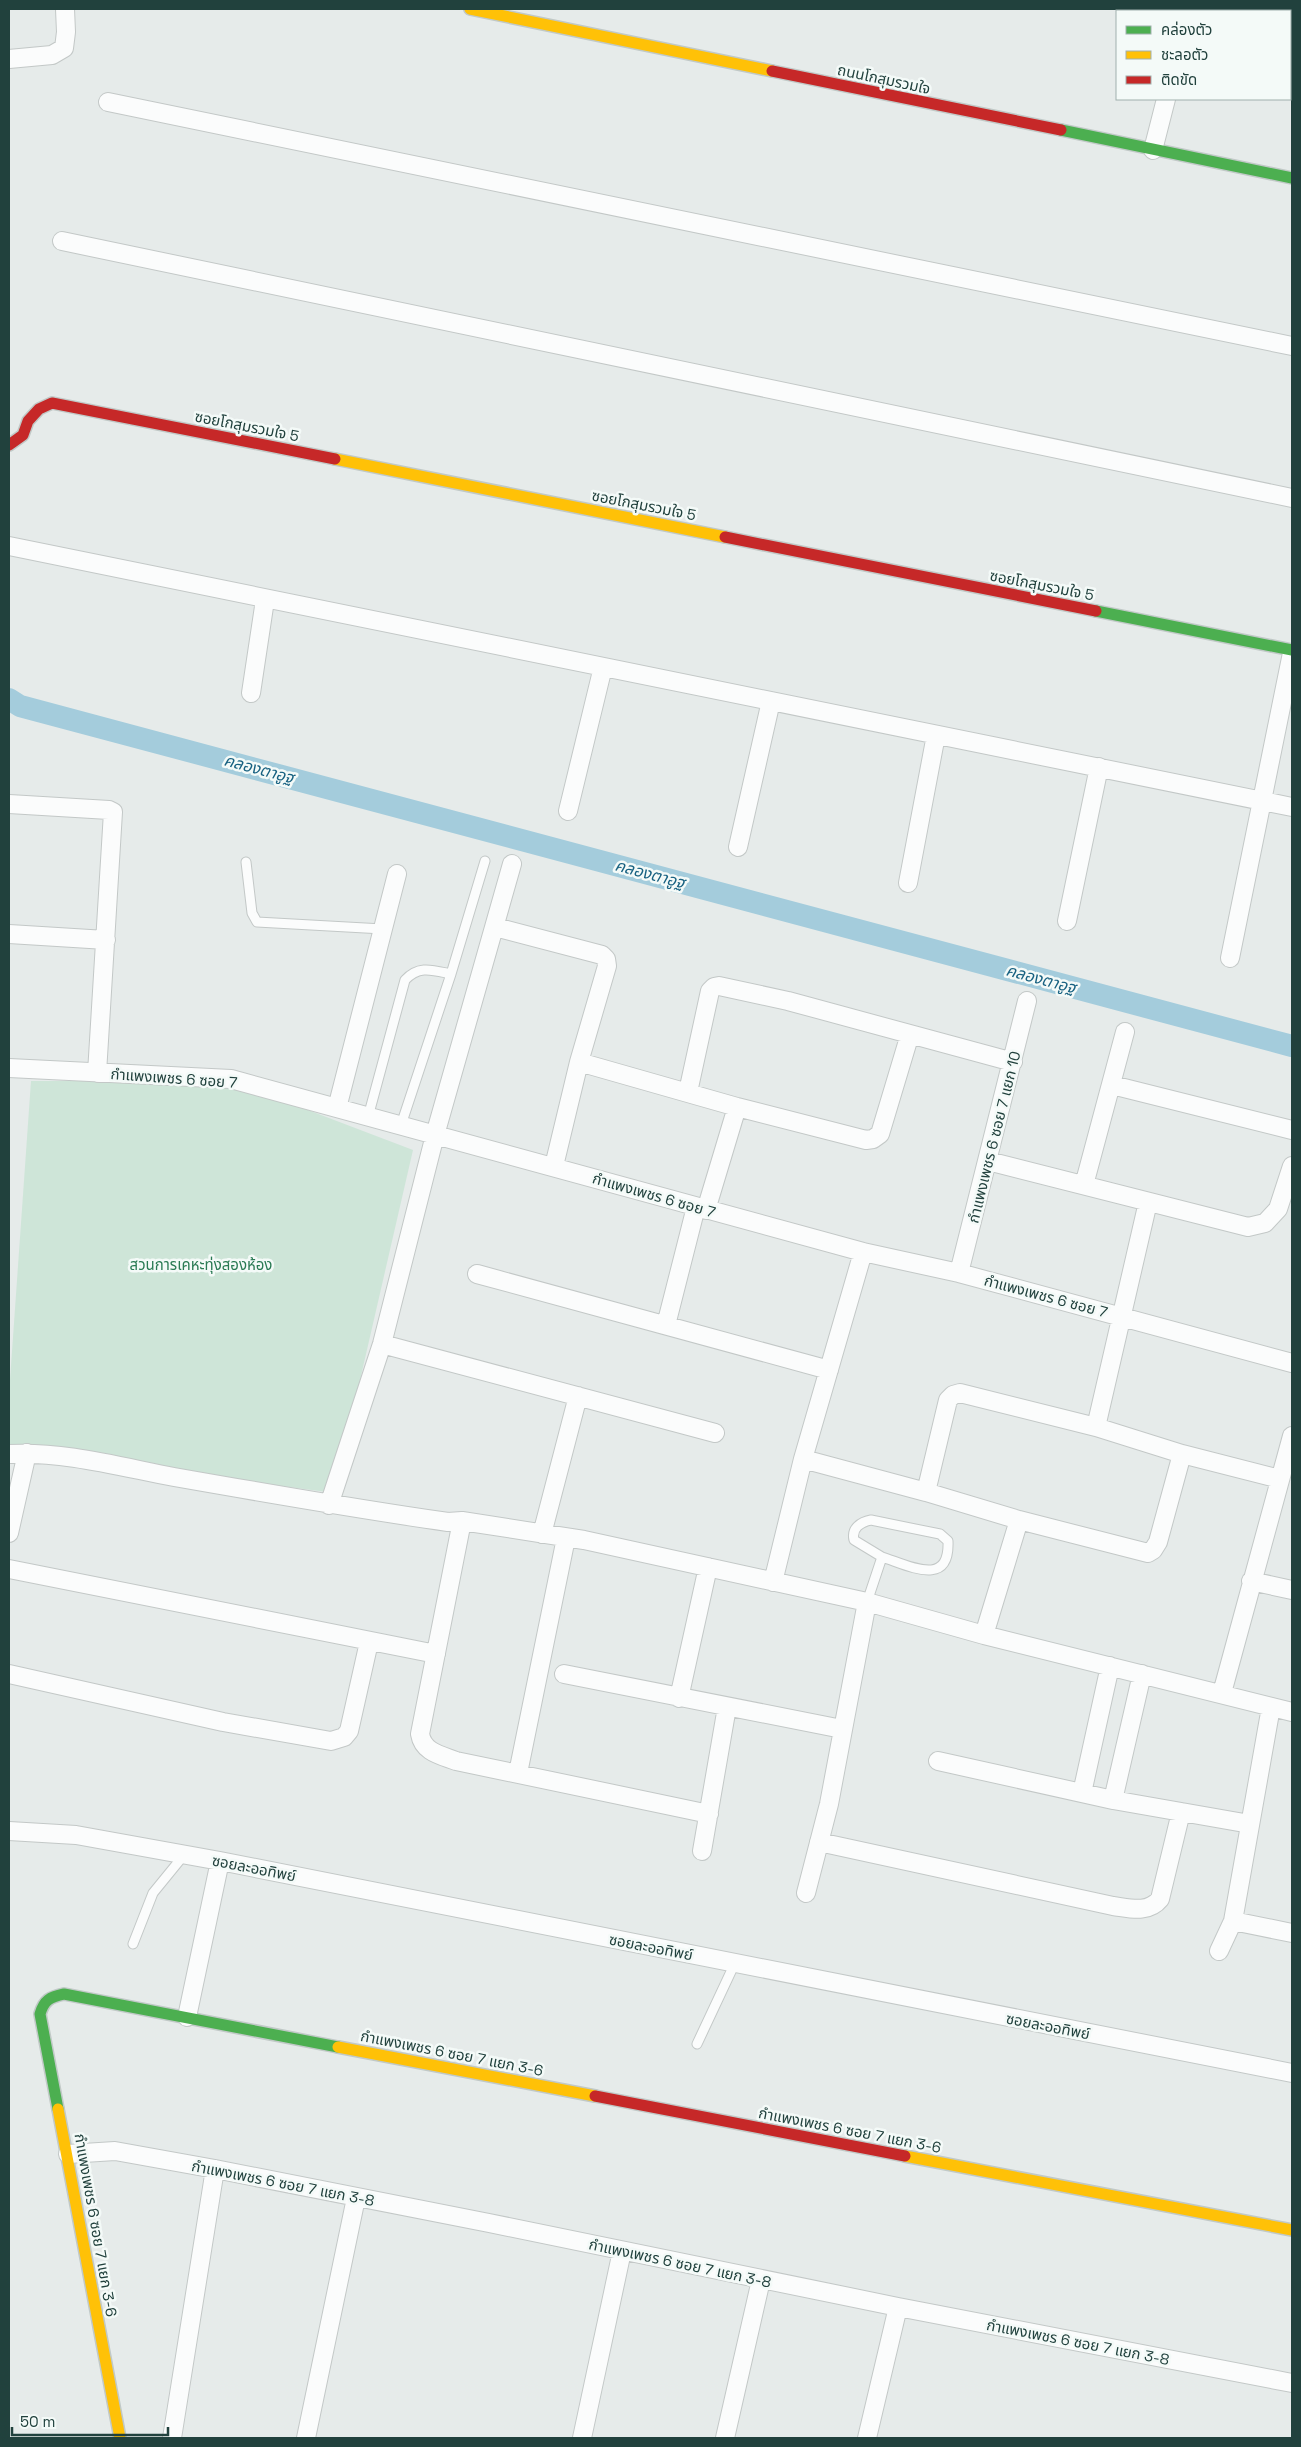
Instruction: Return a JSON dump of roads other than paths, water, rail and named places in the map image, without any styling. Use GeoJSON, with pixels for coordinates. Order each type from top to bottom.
{"type":"FeatureCollection","features":[{"type":"Feature","properties":{"kind":"street"},"geometry":{"type":"LineString","coordinates":[[9,58],[52,54],[64,48],[66,32],[65,9]]}},
{"type":"Feature","properties":{"kind":"street","name":"ถนนโกสุมรวมใจ"},"geometry":{"type":"LineString","coordinates":[[470,9],[1292,178]]}},
{"type":"Feature","properties":{"kind":"street"},"geometry":{"type":"LineString","coordinates":[[1153,150],[1166,100]]}},
{"type":"Feature","properties":{"kind":"street"},"geometry":{"type":"LineString","coordinates":[[108,102],[1292,346]]}},
{"type":"Feature","properties":{"kind":"street"},"geometry":{"type":"LineString","coordinates":[[62,241],[1292,498]]}},
{"type":"Feature","properties":{"kind":"street","name":"ซอยโกสุมรวมใจ 5"},"geometry":{"type":"LineString","coordinates":[[9,445],[23,434],[28,421],[39,409],[52,403],[66,405],[1292,651]]}},
{"type":"Feature","properties":{"kind":"street"},"geometry":{"type":"LineString","coordinates":[[9,546],[265,600],[1292,807]]}},
{"type":"Feature","properties":{"kind":"street"},"geometry":{"type":"LineString","coordinates":[[251,693],[265,600]]}},
{"type":"Feature","properties":{"kind":"street"},"geometry":{"type":"LineString","coordinates":[[1230,958],[1292,651]]}},
{"type":"Feature","properties":{"kind":"street"},"geometry":{"type":"LineString","coordinates":[[568,811],[603,667]]}},
{"type":"Feature","properties":{"kind":"street"},"geometry":{"type":"LineString","coordinates":[[738,847],[771,701]]}},
{"type":"Feature","properties":{"kind":"street"},"geometry":{"type":"LineString","coordinates":[[908,882],[936,735]]}},
{"type":"Feature","properties":{"kind":"street"},"geometry":{"type":"LineString","coordinates":[[1067,921],[1099,767]]}},
{"type":"Feature","properties":{"kind":"street"},"geometry":{"type":"LineString","coordinates":[[9,804],[109,810],[113,812],[97,1073]]}},
{"type":"Feature","properties":{"kind":"street"},"geometry":{"type":"LineString","coordinates":[[329,1505],[382,1344],[436,1135],[512,864]]}},
{"type":"Feature","properties":{"kind":"street"},"geometry":{"type":"LineString","coordinates":[[337,1108],[397,874]]}},
{"type":"Feature","properties":{"kind":"street"},"geometry":{"type":"LineString","coordinates":[[495,927],[602,955],[606,959],[607,966],[579,1062],[554,1166]]}},
{"type":"Feature","properties":{"kind":"street"},"geometry":{"type":"LineString","coordinates":[[9,934],[106,940]]}},
{"type":"Feature","properties":{"kind":"street"},"geometry":{"type":"LineString","coordinates":[[688,1092],[710,991],[714,987],[719,986],[788,1002],[1013,1062]]}},
{"type":"Feature","properties":{"kind":"street","name":"กำแพงเพชร 6 ซอย 7 แยก 10"},"geometry":{"type":"LineString","coordinates":[[959,1273],[1027,1001]]}},
{"type":"Feature","properties":{"kind":"street"},"geometry":{"type":"LineString","coordinates":[[1084,1185],[1125,1032]]}},
{"type":"Feature","properties":{"kind":"street"},"geometry":{"type":"LineString","coordinates":[[579,1062],[737,1107],[866,1140],[873,1139],[880,1134],[910,1034]]}},
{"type":"Feature","properties":{"kind":"street","name":"กำแพงเพชร 6 ซอย 7"},"geometry":{"type":"LineString","coordinates":[[9,1068],[231,1079],[554,1166],[701,1209],[862,1252],[959,1273],[1292,1363]]}},
{"type":"Feature","properties":{"kind":"street"},"geometry":{"type":"LineString","coordinates":[[1112,1085],[1292,1130]]}},
{"type":"Feature","properties":{"kind":"street"},"geometry":{"type":"LineString","coordinates":[[666,1325],[701,1209],[737,1107]]}},
{"type":"Feature","properties":{"kind":"street"},"geometry":{"type":"LineString","coordinates":[[988,1161],[1248,1227],[1265,1223],[1278,1209],[1292,1166]]}},
{"type":"Feature","properties":{"kind":"street"},"geometry":{"type":"LineString","coordinates":[[1096,1427],[1148,1202]]}},
{"type":"Feature","properties":{"kind":"street"},"geometry":{"type":"LineString","coordinates":[[773,1582],[803,1459],[830,1370],[862,1252]]}},
{"type":"Feature","properties":{"kind":"street"},"geometry":{"type":"LineString","coordinates":[[478,1274],[830,1370]]}},
{"type":"Feature","properties":{"kind":"street"},"geometry":{"type":"LineString","coordinates":[[382,1344],[714,1433]]}},
{"type":"Feature","properties":{"kind":"street"},"geometry":{"type":"LineString","coordinates":[[926,1492],[948,1400],[953,1395],[960,1393],[1096,1427],[1182,1454],[1280,1480]]}},
{"type":"Feature","properties":{"kind":"street"},"geometry":{"type":"LineString","coordinates":[[542,1534],[578,1396]]}},
{"type":"Feature","properties":{"kind":"street"},"geometry":{"type":"LineString","coordinates":[[1222,1693],[1292,1436]]}},
{"type":"Feature","properties":{"kind":"street"},"geometry":{"type":"LineString","coordinates":[[9,1533],[27,1453]]}},
{"type":"Feature","properties":{"kind":"street"},"geometry":{"type":"LineString","coordinates":[[9,1454],[27,1453],[77,1460],[329,1505],[448,1522],[462,1521],[566,1538],[867,1602],[984,1635],[1292,1712]]}},
{"type":"Feature","properties":{"kind":"street"},"geometry":{"type":"LineString","coordinates":[[803,1459],[926,1492],[1019,1520],[1148,1553],[1153,1550],[1158,1542],[1182,1454]]}},
{"type":"Feature","properties":{"kind":"street"},"geometry":{"type":"LineString","coordinates":[[984,1635],[1019,1520]]}},
{"type":"Feature","properties":{"kind":"street"},"geometry":{"type":"LineString","coordinates":[[462,1521],[420,1734],[426,1748],[456,1761],[708,1814]]}},
{"type":"Feature","properties":{"kind":"street"},"geometry":{"type":"LineString","coordinates":[[518,1774],[566,1538]]}},
{"type":"Feature","properties":{"kind":"street"},"geometry":{"type":"LineString","coordinates":[[679,1698],[708,1567]]}},
{"type":"Feature","properties":{"kind":"street"},"geometry":{"type":"LineString","coordinates":[[9,1569],[436,1654]]}},
{"type":"Feature","properties":{"kind":"street"},"geometry":{"type":"LineString","coordinates":[[1251,1581],[1292,1590]]}},
{"type":"Feature","properties":{"kind":"street"},"geometry":{"type":"LineString","coordinates":[[806,1893],[829,1804],[867,1602]]}},
{"type":"Feature","properties":{"kind":"street"},"geometry":{"type":"LineString","coordinates":[[9,1674],[223,1722],[331,1741],[344,1737],[349,1731],[369,1642]]}},
{"type":"Feature","properties":{"kind":"street"},"geometry":{"type":"LineString","coordinates":[[1082,1793],[1110,1666]]}},
{"type":"Feature","properties":{"kind":"street"},"geometry":{"type":"LineString","coordinates":[[564,1674],[842,1729]]}},
{"type":"Feature","properties":{"kind":"street"},"geometry":{"type":"LineString","coordinates":[[1113,1800],[1142,1674]]}},
{"type":"Feature","properties":{"kind":"street"},"geometry":{"type":"LineString","coordinates":[[702,1851],[727,1707]]}},
{"type":"Feature","properties":{"kind":"street"},"geometry":{"type":"LineString","coordinates":[[1220,1951],[1233,1921],[1271,1707]]}},
{"type":"Feature","properties":{"kind":"street"},"geometry":{"type":"LineString","coordinates":[[938,1761],[1113,1800],[1250,1824]]}},
{"type":"Feature","properties":{"kind":"street"},"geometry":{"type":"LineString","coordinates":[[819,1842],[1112,1906],[1140,1909],[1155,1905],[1160,1899],[1181,1812]]}},
{"type":"Feature","properties":{"kind":"street","name":"ซอยละออทิพย์"},"geometry":{"type":"LineString","coordinates":[[9,1831],[76,1835],[220,1861],[1292,2073]]}},
{"type":"Feature","properties":{"kind":"street"},"geometry":{"type":"LineString","coordinates":[[187,2017],[220,1861]]}},
{"type":"Feature","properties":{"kind":"street"},"geometry":{"type":"LineString","coordinates":[[1233,1921],[1292,1933]]}},
{"type":"Feature","properties":{"kind":"street","name":"กำแพงเพชร 6 ซอย 7 แยก 3-6"},"geometry":{"type":"LineString","coordinates":[[120,2438],[68,2154],[40,2014],[43,2003],[53,1996],[64,1994],[1292,2230]]}},
{"type":"Feature","properties":{"kind":"street","name":"กำแพงเพชร 6 ซอย 7 แยก 3-8"},"geometry":{"type":"LineString","coordinates":[[68,2154],[115,2151],[215,2169],[356,2198],[489,2222],[761,2280],[1292,2383]]}},
{"type":"Feature","properties":{"kind":"street"},"geometry":{"type":"LineString","coordinates":[[172,2438],[215,2169]]}},
{"type":"Feature","properties":{"kind":"street"},"geometry":{"type":"LineString","coordinates":[[306,2438],[356,2198]]}},
{"type":"Feature","properties":{"kind":"street"},"geometry":{"type":"LineString","coordinates":[[582,2438],[622,2250]]}},
{"type":"Feature","properties":{"kind":"street"},"geometry":{"type":"LineString","coordinates":[[725,2438],[761,2280]]}},
{"type":"Feature","properties":{"kind":"street"},"geometry":{"type":"LineString","coordinates":[[867,2438],[898,2307]]}},
{"type":"Feature","properties":{"kind":"lane"},"geometry":{"type":"LineString","coordinates":[[401,1126],[451,974],[485,861]]}},
{"type":"Feature","properties":{"kind":"lane"},"geometry":{"type":"LineString","coordinates":[[246,862],[252,913],[257,922],[383,929]]}},
{"type":"Feature","properties":{"kind":"lane"},"geometry":{"type":"LineString","coordinates":[[368,1116],[405,980],[412,973],[423,968],[451,974]]}},
{"type":"Feature","properties":{"kind":"lane"},"geometry":{"type":"LineString","coordinates":[[872,1520],[940,1534],[948,1541],[947,1560],[943,1567],[938,1570],[926,1570],[882,1557],[854,1540],[852,1534],[855,1528],[864,1522],[872,1520]]}},
{"type":"Feature","properties":{"kind":"lane"},"geometry":{"type":"LineString","coordinates":[[867,1602],[882,1557]]}},
{"type":"Feature","properties":{"kind":"lane"},"geometry":{"type":"LineString","coordinates":[[133,1944],[154,1893],[184,1855]]}},
{"type":"Feature","properties":{"kind":"lane"},"geometry":{"type":"LineString","coordinates":[[697,2044],[735,1963]]}},
{"type":"Feature","properties":{"kind":"waterway","name":"คลองตาอูฐ"},"geometry":{"type":"LineString","coordinates":[[9,699],[20,706],[1292,1046]]}},
{"type":"Feature","properties":{"kind":"park label","name":"สวนการเคหะทุ่งสองห้อง"},"geometry":{"type":"Point","coordinates":[201,1264]}}]}
